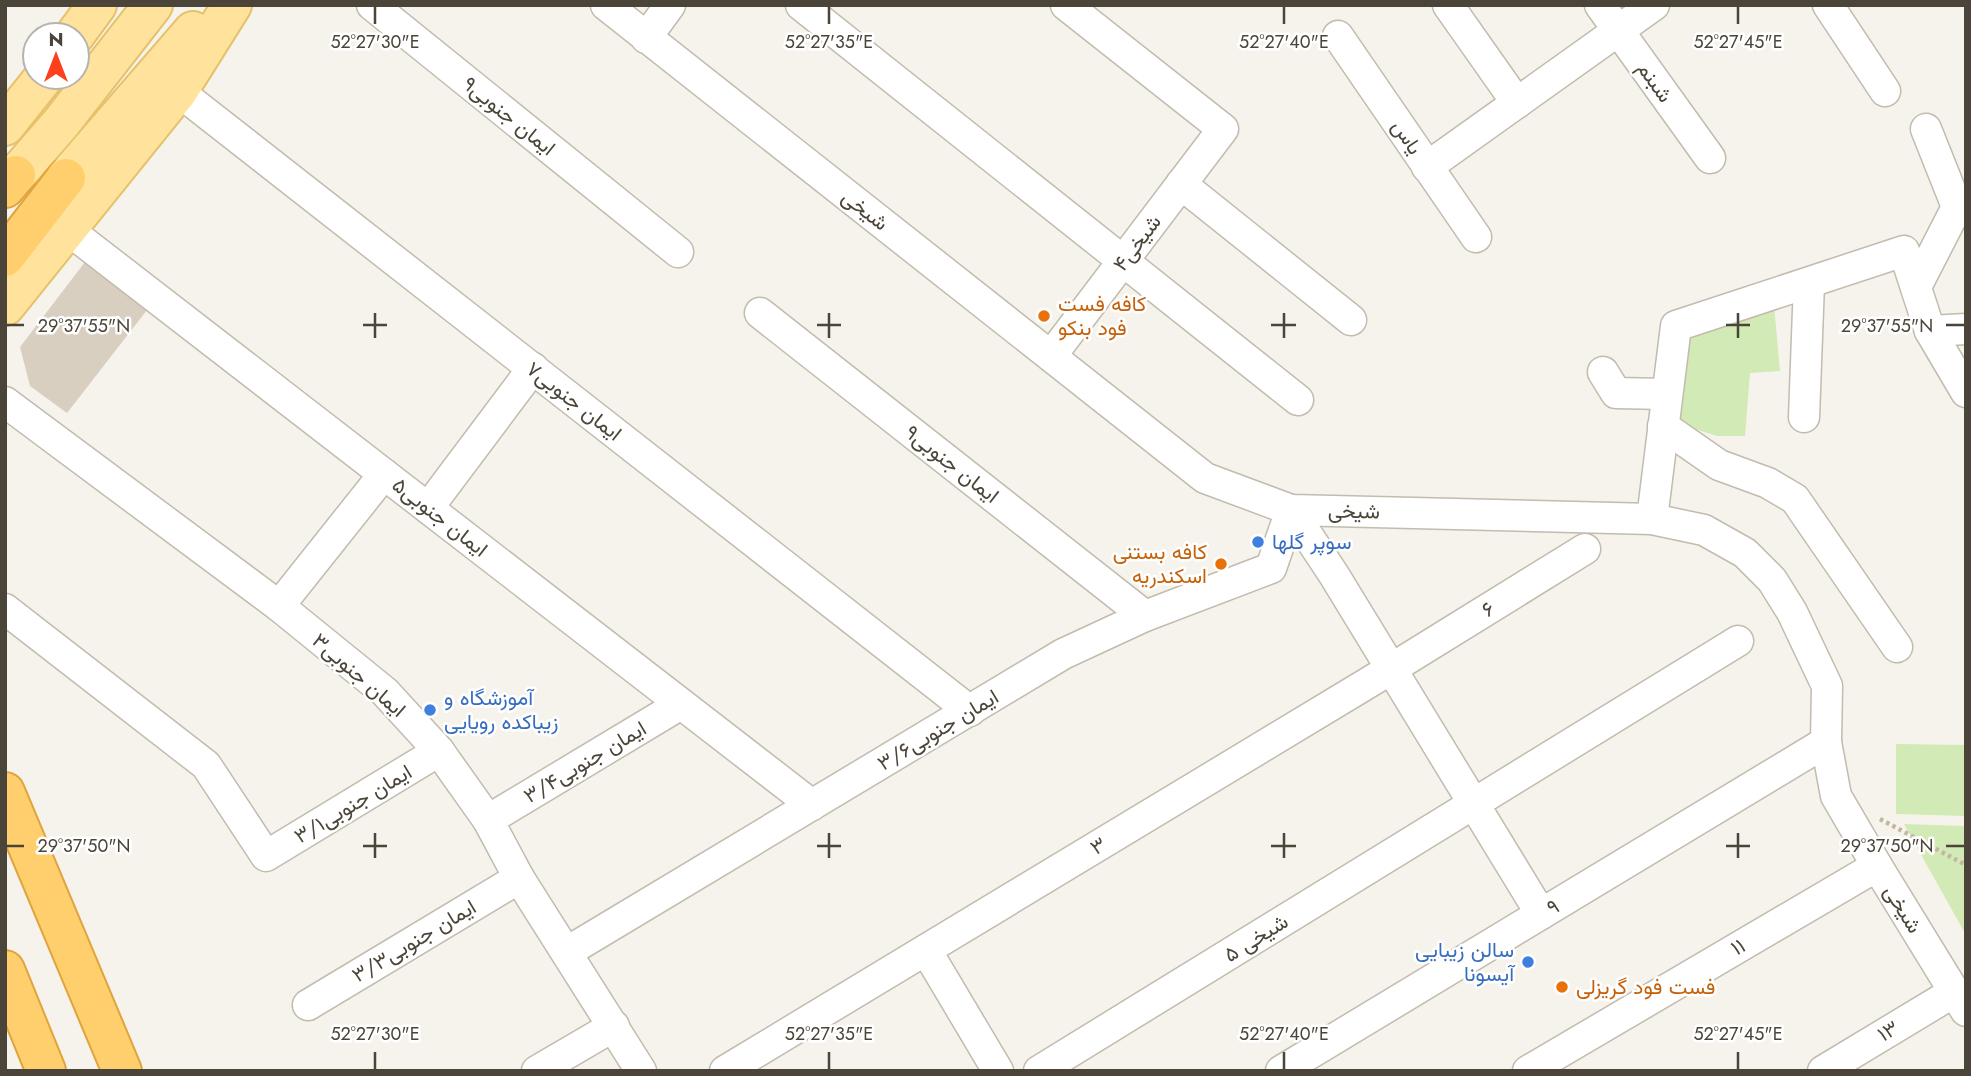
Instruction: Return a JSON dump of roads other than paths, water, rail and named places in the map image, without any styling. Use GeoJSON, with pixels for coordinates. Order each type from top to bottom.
{"type":"FeatureCollection","features":[{"type":"Feature","properties":{"kind":"highway"},"geometry":{"type":"LineString","coordinates":[[9,291],[66,178]]}},
{"type":"Feature","properties":{"kind":"highway"},"geometry":{"type":"LineString","coordinates":[[5,792],[122,1071]]}},
{"type":"Feature","properties":{"kind":"highway"},"geometry":{"type":"LineString","coordinates":[[5,970],[47,1071]]}},
{"type":"Feature","properties":{"kind":"main road"},"geometry":{"type":"LineString","coordinates":[[85,21],[97,5]]}},
{"type":"Feature","properties":{"kind":"main road"},"geometry":{"type":"LineString","coordinates":[[10,181],[61,123],[153,5]]}},
{"type":"Feature","properties":{"kind":"main road"},"geometry":{"type":"LineString","coordinates":[[66,178],[215,5]]}},
{"type":"Feature","properties":{"kind":"main road"},"geometry":{"type":"LineString","coordinates":[[9,291],[67,229],[178,91],[233,5]]}},
{"type":"Feature","properties":{"kind":"main road"},"geometry":{"type":"LineString","coordinates":[[5,126],[33,91]]}},
{"type":"Feature","properties":{"kind":"street","name":"ایمان جنوبی۹"},"geometry":{"type":"LineString","coordinates":[[372,5],[678,252]]}},
{"type":"Feature","properties":{"kind":"street","name":"شیخی"},"geometry":{"type":"LineString","coordinates":[[606,5],[1205,478],[1291,510],[1652,519],[1704,530],[1745,553],[1772,580],[1792,612],[1827,686],[1826,743],[1836,796],[1960,1001]]}},
{"type":"Feature","properties":{"kind":"street"},"geometry":{"type":"LineString","coordinates":[[646,38],[670,5]]}},
{"type":"Feature","properties":{"kind":"street"},"geometry":{"type":"LineString","coordinates":[[801,5],[1298,400]]}},
{"type":"Feature","properties":{"kind":"street","name":"شیخی۴"},"geometry":{"type":"LineString","coordinates":[[1051,356],[1223,129],[1066,5]]}},
{"type":"Feature","properties":{"kind":"street"},"geometry":{"type":"LineString","coordinates":[[1448,5],[1517,103]]}},
{"type":"Feature","properties":{"kind":"street","name":"شبنم"},"geometry":{"type":"LineString","coordinates":[[1600,5],[1710,158]]}},
{"type":"Feature","properties":{"kind":"street"},"geometry":{"type":"LineString","coordinates":[[1427,167],[1654,5]]}},
{"type":"Feature","properties":{"kind":"street"},"geometry":{"type":"LineString","coordinates":[[1828,5],[1885,91]]}},
{"type":"Feature","properties":{"kind":"street","name":"یاس"},"geometry":{"type":"LineString","coordinates":[[1338,36],[1476,237]]}},
{"type":"Feature","properties":{"kind":"street","name":"ایمان جنوبی۷"},"geometry":{"type":"LineString","coordinates":[[178,91],[970,711]]}},
{"type":"Feature","properties":{"kind":"street"},"geometry":{"type":"LineString","coordinates":[[1916,287],[1957,206],[1926,129]]}},
{"type":"Feature","properties":{"kind":"street"},"geometry":{"type":"LineString","coordinates":[[1181,184],[1351,320]]}},
{"type":"Feature","properties":{"kind":"street","name":"ایمان جنوبی۵"},"geometry":{"type":"LineString","coordinates":[[67,229],[812,805]]}},
{"type":"Feature","properties":{"kind":"street"},"geometry":{"type":"LineString","coordinates":[[1652,519],[1676,326],[1904,251],[1930,331],[1966,393]]}},
{"type":"Feature","properties":{"kind":"street"},"geometry":{"type":"LineString","coordinates":[[1804,417],[1809,283]]}},
{"type":"Feature","properties":{"kind":"street","name":"ایمان جنوبی۹"},"geometry":{"type":"LineString","coordinates":[[760,313],[1144,616]]}},
{"type":"Feature","properties":{"kind":"street"},"geometry":{"type":"LineString","coordinates":[[1930,331],[1966,330]]}},
{"type":"Feature","properties":{"kind":"street"},"geometry":{"type":"LineString","coordinates":[[428,508],[533,368]]}},
{"type":"Feature","properties":{"kind":"street"},"geometry":{"type":"LineString","coordinates":[[1603,372],[1616,393],[1667,394]]}},
{"type":"Feature","properties":{"kind":"street","name":"ایمان جنوبی۳"},"geometry":{"type":"LineString","coordinates":[[5,402],[279,606],[385,692],[439,751],[488,820],[519,878],[641,1071]]}},
{"type":"Feature","properties":{"kind":"street"},"geometry":{"type":"LineString","coordinates":[[1663,426],[1719,465],[1768,483],[1795,499],[1897,647]]}},
{"type":"Feature","properties":{"kind":"street"},"geometry":{"type":"LineString","coordinates":[[279,606],[384,474]]}},
{"type":"Feature","properties":{"kind":"street"},"geometry":{"type":"LineString","coordinates":[[1291,510],[1334,575],[1541,914]]}},
{"type":"Feature","properties":{"kind":"street","name":"ایمان جنوبی۳/۶"},"geometry":{"type":"LineString","coordinates":[[567,952],[1063,654],[1144,616],[1272,568],[1291,510]]}},
{"type":"Feature","properties":{"kind":"street","name":"۶"},"geometry":{"type":"LineString","coordinates":[[1391,669],[1585,549]]}},
{"type":"Feature","properties":{"kind":"street","name":"ایمان جنوبی۳/۱"},"geometry":{"type":"LineString","coordinates":[[5,609],[206,765],[266,856],[439,751]]}},
{"type":"Feature","properties":{"kind":"street","name":"شیخی ۵"},"geometry":{"type":"LineString","coordinates":[[1039,1071],[1738,641]]}},
{"type":"Feature","properties":{"kind":"street","name":"۳"},"geometry":{"type":"LineString","coordinates":[[725,1071],[1391,669]]}},
{"type":"Feature","properties":{"kind":"street","name":"ایمان جنوبی۳/۴"},"geometry":{"type":"LineString","coordinates":[[488,820],[681,704]]}},
{"type":"Feature","properties":{"kind":"street","name":"۹"},"geometry":{"type":"LineString","coordinates":[[1281,1071],[1826,743]]}},
{"type":"Feature","properties":{"kind":"street","name":"۱۱"},"geometry":{"type":"LineString","coordinates":[[1528,1071],[1877,866]]}},
{"type":"Feature","properties":{"kind":"street","name":"ایمان جنوبی۳/۳"},"geometry":{"type":"LineString","coordinates":[[308,1005],[519,878]]}},
{"type":"Feature","properties":{"kind":"street"},"geometry":{"type":"LineString","coordinates":[[926,950],[998,1071]]}},
{"type":"Feature","properties":{"kind":"street","name":"۱۳"},"geometry":{"type":"LineString","coordinates":[[1823,1071],[1960,1001]]}},
{"type":"Feature","properties":{"kind":"street"},"geometry":{"type":"LineString","coordinates":[[537,1071],[614,1026]]}},
{"type":"Feature","properties":{"kind":"place","name":"کافه فست فود بنکو"},"geometry":{"type":"Point","coordinates":[1044,316]}},
{"type":"Feature","properties":{"kind":"place","name":"سوپر گلها"},"geometry":{"type":"Point","coordinates":[1258,542]}},
{"type":"Feature","properties":{"kind":"place","name":"کافه بستنی اسکندریه"},"geometry":{"type":"Point","coordinates":[1221,564]}},
{"type":"Feature","properties":{"kind":"place","name":"آموزشگاه و زیباکده رویایی"},"geometry":{"type":"Point","coordinates":[430,710]}},
{"type":"Feature","properties":{"kind":"place","name":"سالن زیبایی آیسونا"},"geometry":{"type":"Point","coordinates":[1528,962]}},
{"type":"Feature","properties":{"kind":"place","name":"فست فود گریزلی"},"geometry":{"type":"Point","coordinates":[1562,987]}}]}
